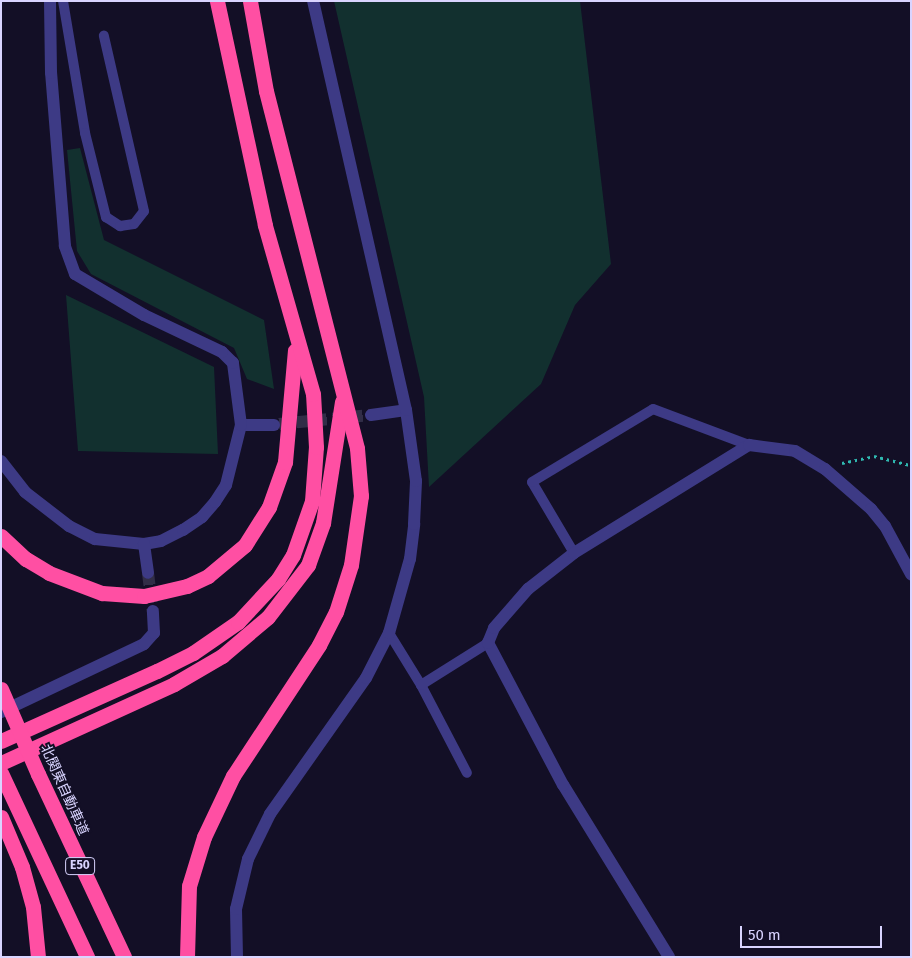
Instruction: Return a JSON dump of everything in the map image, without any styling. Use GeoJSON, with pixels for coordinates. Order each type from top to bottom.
{"type":"FeatureCollection","features":[{"type":"Feature","properties":{"kind":"highway"},"geometry":{"type":"LineString","coordinates":[[1,741],[126,687],[193,652],[238,622],[278,580],[293,555],[312,501],[314,474],[313,394],[295,341],[265,225],[217,1]]}},
{"type":"Feature","properties":{"kind":"highway"},"geometry":{"type":"LineString","coordinates":[[187,957],[190,886],[216,808],[232,776],[319,645],[345,588],[357,534],[361,496],[357,448],[342,397],[266,91],[250,1]]}},
{"type":"Feature","properties":{"kind":"highway"},"geometry":{"type":"LineString","coordinates":[[1,536],[26,559],[49,573],[102,594],[144,596],[187,586],[208,576],[245,545],[270,507],[278,485],[288,439],[295,341]]}},
{"type":"Feature","properties":{"kind":"highway"},"geometry":{"type":"LineString","coordinates":[[1,763],[174,684],[222,656],[268,617],[308,564],[322,523],[342,397]]}},
{"type":"Feature","properties":{"kind":"highway","name":"北関東自動車道"},"geometry":{"type":"LineString","coordinates":[[1,689],[38,774],[124,957]]}},
{"type":"Feature","properties":{"kind":"highway","name":"E50"},"geometry":{"type":"LineString","coordinates":[[4,780],[88,957]]}},
{"type":"Feature","properties":{"kind":"highway"},"geometry":{"type":"LineString","coordinates":[[1,817],[22,867],[33,907],[38,957]]}},
{"type":"Feature","properties":{"kind":"street"},"geometry":{"type":"LineString","coordinates":[[1,462],[24,492],[69,526],[95,539],[144,544],[160,541],[183,530],[202,517],[215,502],[226,485],[241,425],[233,363],[222,352],[113,298],[75,274],[65,246],[51,73],[50,1]]}},
{"type":"Feature","properties":{"kind":"street"},"geometry":{"type":"LineString","coordinates":[[237,957],[237,900],[257,836],[289,784],[366,678],[389,633],[410,560],[414,524],[416,482],[406,410],[313,1]]}},
{"type":"Feature","properties":{"kind":"street"},"geometry":{"type":"LineString","coordinates":[[371,415],[406,410]]}},
{"type":"Feature","properties":{"kind":"street"},"geometry":{"type":"LineString","coordinates":[[241,425],[274,424]]}},
{"type":"Feature","properties":{"kind":"street"},"geometry":{"type":"LineString","coordinates":[[669,957],[563,785],[488,643],[494,628],[528,589],[574,554],[749,445],[795,451],[825,469],[871,509],[885,526],[911,574]]}},
{"type":"Feature","properties":{"kind":"street"},"geometry":{"type":"LineString","coordinates":[[144,544],[148,573]]}},
{"type":"Feature","properties":{"kind":"street"},"geometry":{"type":"LineString","coordinates":[[1,712],[144,644],[154,633],[153,611]]}},
{"type":"Feature","properties":{"kind":"lane"},"geometry":{"type":"LineString","coordinates":[[63,1],[86,133],[106,217],[120,226],[134,224],[144,211],[104,36]]}},
{"type":"Feature","properties":{"kind":"lane"},"geometry":{"type":"LineString","coordinates":[[574,554],[532,482],[653,409],[749,445]]}},
{"type":"Feature","properties":{"kind":"lane"},"geometry":{"type":"LineString","coordinates":[[389,633],[421,685],[467,773]]}},
{"type":"Feature","properties":{"kind":"lane"},"geometry":{"type":"LineString","coordinates":[[421,685],[488,643]]}},
{"type":"Feature","properties":{"kind":"path"},"geometry":{"type":"LineString","coordinates":[[825,469],[874,456],[911,465]]}},
{"type":"Feature","properties":{"kind":"green space"},"geometry":{"type":"Polygon","coordinates":[[[334,1],[580,1],[611,264],[575,305],[541,384],[429,487],[424,397],[334,1]]]}},
{"type":"Feature","properties":{"kind":"green space"},"geometry":{"type":"Polygon","coordinates":[[[80,148],[104,240],[264,320],[274,389],[247,379],[234,348],[91,274],[77,251],[67,150],[80,148]]]}},
{"type":"Feature","properties":{"kind":"green space"},"geometry":{"type":"Polygon","coordinates":[[[66,295],[214,367],[218,454],[78,451],[66,295]]]}},
{"type":"Feature","properties":{"kind":"tunnel"},"geometry":{"type":"LineString","coordinates":[[279,424],[371,415]]}},
{"type":"Feature","properties":{"kind":"tunnel"},"geometry":{"type":"LineString","coordinates":[[148,573],[153,611]]}}]}
